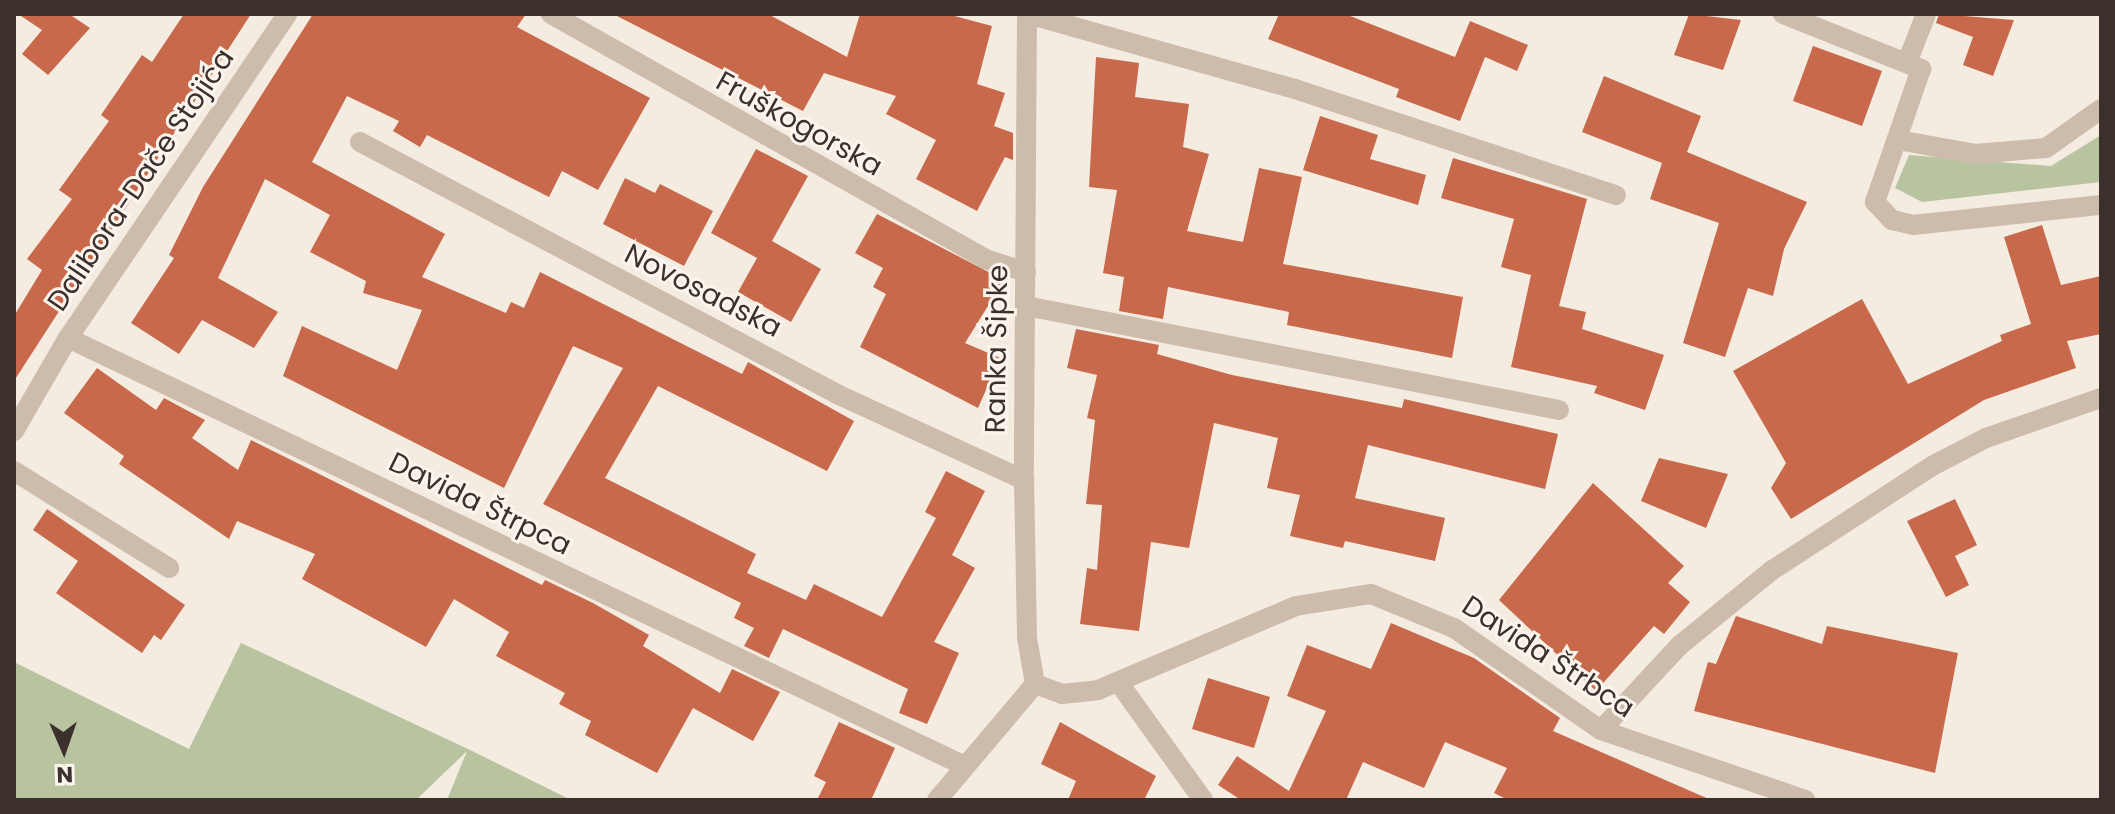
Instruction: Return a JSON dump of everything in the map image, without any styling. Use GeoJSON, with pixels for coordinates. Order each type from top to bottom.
{"type":"FeatureCollection","features":[{"type":"Feature","properties":{"kind":"street","name":"Dalibora-Dače Stojića"},"geometry":{"type":"LineString","coordinates":[[68,338],[287,14]]}},
{"type":"Feature","properties":{"kind":"street","name":"Fruškogorska"},"geometry":{"type":"LineString","coordinates":[[551,14],[985,259],[1026,272]]}},
{"type":"Feature","properties":{"kind":"street"},"geometry":{"type":"LineString","coordinates":[[1028,14],[1295,89],[1616,195]]}},
{"type":"Feature","properties":{"kind":"street","name":"Ranka Šipke"},"geometry":{"type":"LineString","coordinates":[[1028,14],[1024,480],[1035,684]]}},
{"type":"Feature","properties":{"kind":"street"},"geometry":{"type":"LineString","coordinates":[[1783,14],[1908,60],[1923,76],[1875,202],[1892,220],[1913,225],[2101,205]]}},
{"type":"Feature","properties":{"kind":"street"},"geometry":{"type":"LineString","coordinates":[[1908,60],[1926,14]]}},
{"type":"Feature","properties":{"kind":"street"},"geometry":{"type":"LineString","coordinates":[[1898,140],[1975,154],[2046,148],[2101,109]]}},
{"type":"Feature","properties":{"kind":"street","name":"Novosadska"},"geometry":{"type":"LineString","coordinates":[[360,142],[839,395],[1024,480]]}},
{"type":"Feature","properties":{"kind":"street"},"geometry":{"type":"LineString","coordinates":[[1026,306],[1559,410]]}},
{"type":"Feature","properties":{"kind":"street"},"geometry":{"type":"LineString","coordinates":[[14,431],[68,338]]}},
{"type":"Feature","properties":{"kind":"street","name":"Davida Štrpca"},"geometry":{"type":"LineString","coordinates":[[68,338],[963,765]]}},
{"type":"Feature","properties":{"kind":"street"},"geometry":{"type":"LineString","coordinates":[[1601,730],[1679,646],[1771,571],[1932,466],[2101,398]]}},
{"type":"Feature","properties":{"kind":"street"},"geometry":{"type":"LineString","coordinates":[[14,471],[169,568]]}},
{"type":"Feature","properties":{"kind":"street","name":"Davida Štrbca"},"geometry":{"type":"LineString","coordinates":[[1035,684],[1078,694],[1119,683],[1296,606],[1371,594],[1454,628],[1601,730],[1805,800]]}},
{"type":"Feature","properties":{"kind":"street"},"geometry":{"type":"LineString","coordinates":[[1119,683],[1203,800]]}},
{"type":"Feature","properties":{"kind":"street"},"geometry":{"type":"LineString","coordinates":[[937,800],[963,765],[1035,684]]}},
{"type":"Feature","properties":{"kind":"green space"},"geometry":{"type":"Polygon","coordinates":[[[2101,135],[2101,182],[1922,202],[1895,188],[1909,155],[2051,166],[2101,135]]]}},
{"type":"Feature","properties":{"kind":"green space"},"geometry":{"type":"Polygon","coordinates":[[[241,643],[571,800],[447,800],[467,751],[416,800],[14,800],[14,662],[189,749],[241,643]]]}},
{"type":"Feature","properties":{"kind":"building"},"geometry":{"type":"Polygon","coordinates":[[[18,14],[69,14],[90,28],[48,75],[22,54],[42,30],[18,14]]]}},
{"type":"Feature","properties":{"kind":"building"},"geometry":{"type":"Polygon","coordinates":[[[184,14],[251,14],[14,381],[14,316],[42,270],[27,259],[72,199],[59,190],[109,121],[101,115],[142,55],[152,62],[184,14]]]}},
{"type":"Feature","properties":{"kind":"building"},"geometry":{"type":"Polygon","coordinates":[[[313,14],[526,14],[517,27],[650,98],[598,190],[562,171],[549,197],[427,135],[420,147],[393,131],[399,121],[347,96],[312,162],[445,234],[422,277],[506,313],[511,302],[524,308],[540,272],[742,374],[748,362],[854,421],[827,471],[658,386],[605,478],[756,554],[747,573],[806,600],[814,584],[882,617],[936,518],[925,512],[946,471],[985,491],[952,555],[975,568],[934,642],[959,653],[927,724],[899,713],[908,689],[783,629],[769,658],[744,646],[754,628],[734,618],[741,603],[543,504],[623,368],[573,346],[504,488],[283,376],[302,326],[397,370],[422,310],[363,293],[366,281],[310,252],[330,215],[265,179],[218,278],[278,312],[254,348],[202,320],[179,354],[131,323],[174,258],[169,255],[203,187],[313,14]]]}},
{"type":"Feature","properties":{"kind":"building"},"geometry":{"type":"Polygon","coordinates":[[[613,14],[768,14],[847,57],[860,14],[947,14],[992,26],[977,84],[1005,93],[994,126],[1013,133],[1013,160],[1005,157],[977,211],[916,179],[936,140],[886,114],[896,96],[824,73],[803,111],[613,14]]]}},
{"type":"Feature","properties":{"kind":"building"},"geometry":{"type":"Polygon","coordinates":[[[1279,14],[1345,14],[1455,57],[1470,21],[1528,45],[1517,71],[1485,57],[1460,121],[1396,97],[1399,89],[1268,39],[1279,14]]]}},
{"type":"Feature","properties":{"kind":"building"},"geometry":{"type":"Polygon","coordinates":[[[1689,14],[1741,20],[1723,70],[1674,55],[1689,14]]]}},
{"type":"Feature","properties":{"kind":"building"},"geometry":{"type":"Polygon","coordinates":[[[1939,14],[2014,20],[1993,76],[1963,65],[1973,37],[1936,23],[1939,14]]]}},
{"type":"Feature","properties":{"kind":"building"},"geometry":{"type":"Polygon","coordinates":[[[1813,46],[1882,71],[1862,126],[1793,101],[1813,46]]]}},
{"type":"Feature","properties":{"kind":"building"},"geometry":{"type":"Polygon","coordinates":[[[1096,57],[1139,63],[1135,97],[1189,104],[1183,147],[1209,154],[1187,231],[1243,242],[1259,168],[1302,177],[1283,264],[1463,297],[1452,358],[1287,325],[1289,312],[1168,287],[1163,319],[1119,311],[1124,277],[1103,273],[1117,190],[1089,187],[1096,57]]]}},
{"type":"Feature","properties":{"kind":"building"},"geometry":{"type":"Polygon","coordinates":[[[1604,76],[1701,116],[1687,152],[1807,202],[1784,249],[1773,296],[1748,288],[1725,357],[1683,343],[1719,223],[1650,199],[1662,163],[1582,132],[1604,76]]]}},
{"type":"Feature","properties":{"kind":"building"},"geometry":{"type":"Polygon","coordinates":[[[1320,116],[1378,135],[1370,159],[1426,175],[1418,205],[1303,170],[1320,116]]]}},
{"type":"Feature","properties":{"kind":"building"},"geometry":{"type":"Polygon","coordinates":[[[756,149],[808,176],[772,241],[821,269],[791,322],[738,292],[757,258],[711,233],[756,149]]]}},
{"type":"Feature","properties":{"kind":"building"},"geometry":{"type":"Polygon","coordinates":[[[1453,158],[1587,199],[1559,306],[1586,312],[1582,329],[1664,355],[1645,410],[1594,393],[1597,386],[1511,367],[1531,275],[1501,267],[1514,219],[1441,198],[1453,158]]]}},
{"type":"Feature","properties":{"kind":"building"},"geometry":{"type":"Polygon","coordinates":[[[625,178],[655,193],[660,184],[713,211],[684,266],[603,224],[625,178]]]}},
{"type":"Feature","properties":{"kind":"building"},"geometry":{"type":"Polygon","coordinates":[[[877,214],[1004,280],[965,343],[1000,358],[978,408],[860,347],[886,294],[873,287],[883,268],[855,253],[877,214]]]}},
{"type":"Feature","properties":{"kind":"building"},"geometry":{"type":"Polygon","coordinates":[[[2042,225],[2061,285],[2101,276],[2101,334],[2067,341],[2076,368],[1984,400],[1791,519],[1771,488],[1786,463],[1733,371],[1862,299],[1908,384],[2002,341],[2000,335],[2031,324],[2004,237],[2042,225]]]}},
{"type":"Feature","properties":{"kind":"building"},"geometry":{"type":"Polygon","coordinates":[[[1076,329],[1159,345],[1157,354],[1232,375],[1402,408],[1404,399],[1558,434],[1545,489],[1368,445],[1355,498],[1445,518],[1435,561],[1345,541],[1343,548],[1290,536],[1300,495],[1267,488],[1278,438],[1214,423],[1189,548],[1151,542],[1139,631],[1080,624],[1087,568],[1097,570],[1102,505],[1086,504],[1095,420],[1087,418],[1097,375],[1067,368],[1076,329]]]}},
{"type":"Feature","properties":{"kind":"building"},"geometry":{"type":"Polygon","coordinates":[[[97,368],[156,410],[164,398],[205,420],[192,438],[238,470],[251,440],[542,585],[545,580],[593,603],[649,635],[643,646],[720,693],[732,669],[780,692],[753,741],[693,708],[657,773],[585,735],[591,721],[559,704],[565,693],[496,656],[509,632],[454,599],[426,647],[302,579],[315,554],[237,521],[229,539],[119,464],[124,456],[64,413],[97,368]]]}},
{"type":"Feature","properties":{"kind":"building"},"geometry":{"type":"Polygon","coordinates":[[[1659,458],[1728,474],[1706,528],[1641,501],[1659,458]]]}},
{"type":"Feature","properties":{"kind":"building"},"geometry":{"type":"Polygon","coordinates":[[[1593,483],[1684,566],[1668,583],[1690,602],[1664,634],[1654,626],[1596,691],[1499,600],[1593,483]]]}},
{"type":"Feature","properties":{"kind":"building"},"geometry":{"type":"Polygon","coordinates":[[[1955,499],[1977,545],[1955,556],[1969,585],[1946,597],[1907,521],[1955,499]]]}},
{"type":"Feature","properties":{"kind":"building"},"geometry":{"type":"Polygon","coordinates":[[[47,509],[185,605],[161,640],[154,635],[142,653],[56,593],[78,561],[33,530],[47,509]]]}},
{"type":"Feature","properties":{"kind":"building"},"geometry":{"type":"Polygon","coordinates":[[[1736,616],[1822,644],[1827,626],[1958,653],[1935,773],[1694,711],[1708,662],[1716,664],[1736,616]]]}},
{"type":"Feature","properties":{"kind":"building"},"geometry":{"type":"Polygon","coordinates":[[[1391,623],[1474,658],[1560,718],[1553,731],[1711,800],[1508,800],[1494,793],[1507,768],[1445,742],[1424,788],[1363,762],[1346,800],[1241,800],[1218,785],[1237,756],[1289,791],[1326,711],[1287,696],[1307,645],[1371,669],[1391,623]]]}},
{"type":"Feature","properties":{"kind":"building"},"geometry":{"type":"Polygon","coordinates":[[[1208,678],[1270,697],[1254,748],[1192,729],[1208,678]]]}},
{"type":"Feature","properties":{"kind":"building"},"geometry":{"type":"Polygon","coordinates":[[[839,722],[895,748],[871,800],[817,800],[826,782],[814,776],[839,722]]]}},
{"type":"Feature","properties":{"kind":"building"},"geometry":{"type":"Polygon","coordinates":[[[1060,722],[1156,776],[1144,800],[1068,800],[1076,781],[1041,764],[1060,722]]]}}]}
